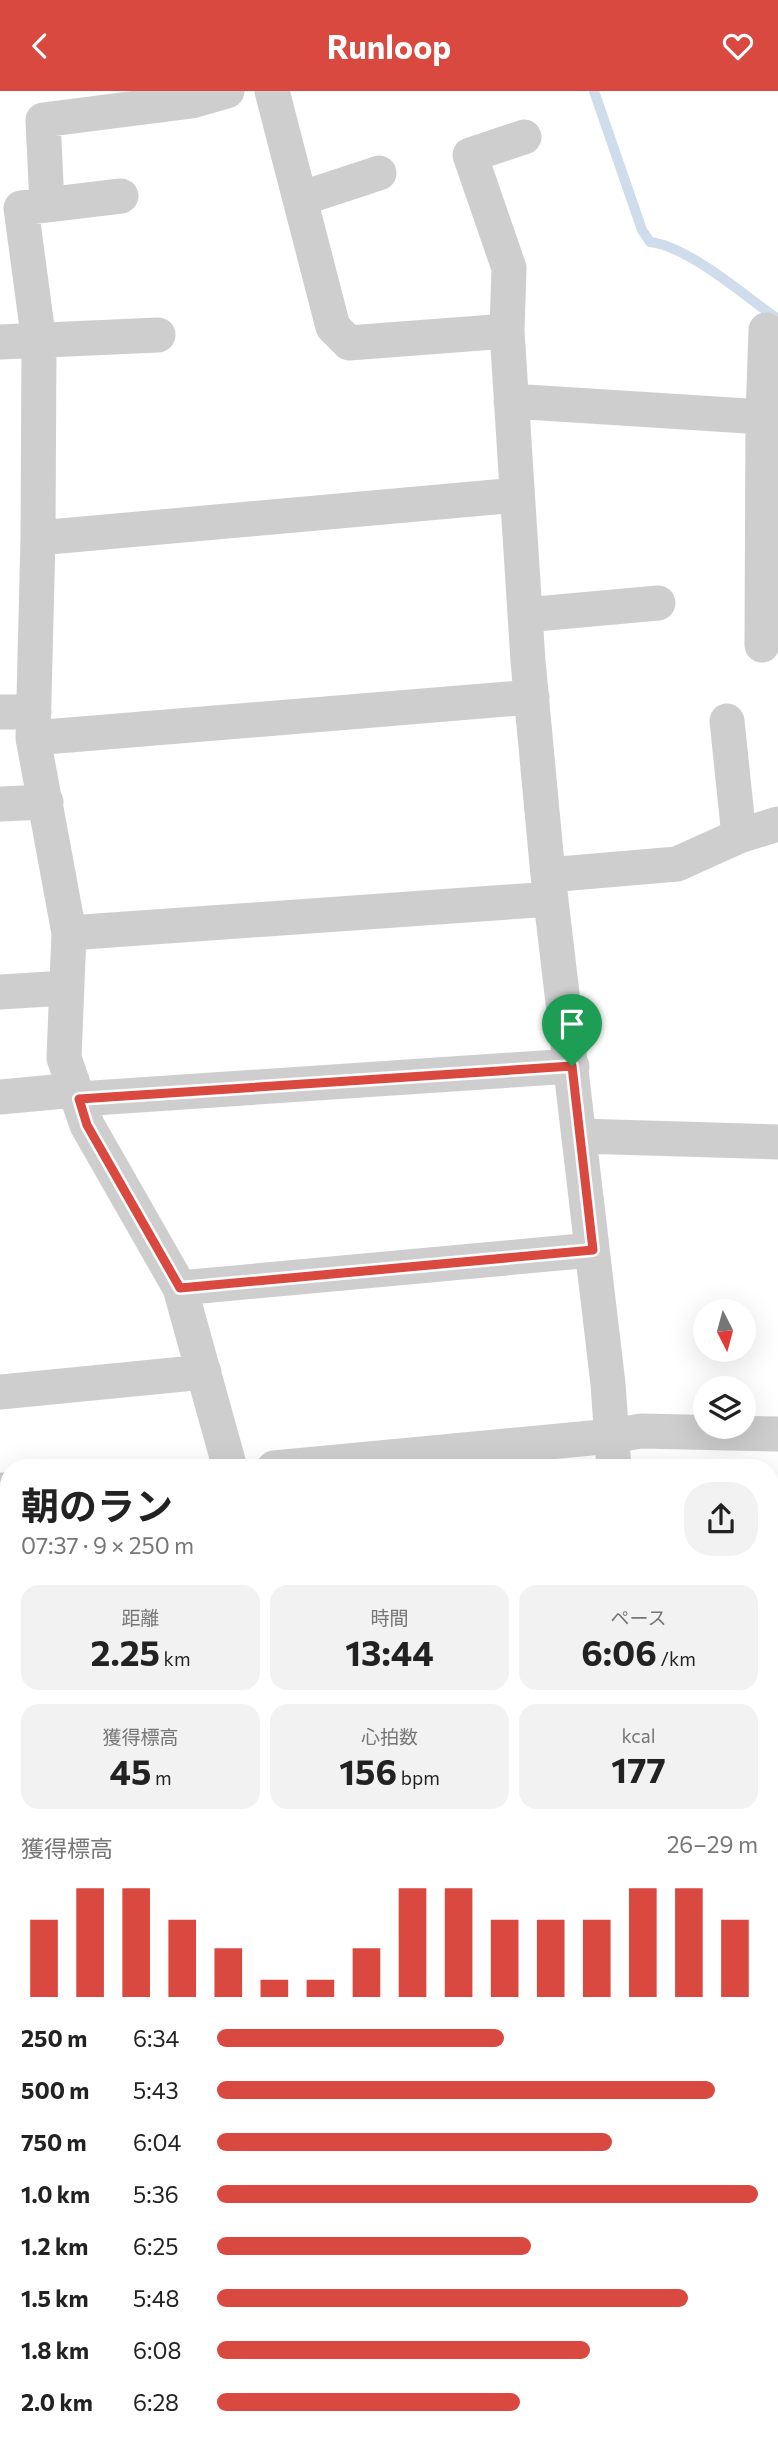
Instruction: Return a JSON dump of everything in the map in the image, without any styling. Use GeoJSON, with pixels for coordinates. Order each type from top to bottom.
{"type":"FeatureCollection","features":[{"type":"Feature","properties":{"kind":"street"},"geometry":{"type":"LineString","coordinates":[[47,205],[43,120],[192,100],[227,91]]}},
{"type":"Feature","properties":{"kind":"street"},"geometry":{"type":"LineString","coordinates":[[272,91],[333,327],[349,343],[507,331]]}},
{"type":"Feature","properties":{"kind":"street"},"geometry":{"type":"LineString","coordinates":[[524,137],[470,155],[509,268],[507,331],[532,697],[550,887],[593,1250],[613,1452]]}},
{"type":"Feature","properties":{"kind":"street"},"geometry":{"type":"LineString","coordinates":[[300,198],[379,173]]}},
{"type":"Feature","properties":{"kind":"street"},"geometry":{"type":"LineString","coordinates":[[121,196],[21,208],[39,342],[38,538],[22,721],[46,802],[69,933],[64,1058],[87,1125],[180,1288],[228,1459]]}},
{"type":"Feature","properties":{"kind":"street"},"geometry":{"type":"LineString","coordinates":[[762,645],[766,330]]}},
{"type":"Feature","properties":{"kind":"street"},"geometry":{"type":"LineString","coordinates":[[0,342],[158,335]]}},
{"type":"Feature","properties":{"kind":"street"},"geometry":{"type":"LineString","coordinates":[[511,401],[763,417]]}},
{"type":"Feature","properties":{"kind":"street"},"geometry":{"type":"LineString","coordinates":[[38,538],[517,495]]}},
{"type":"Feature","properties":{"kind":"street"},"geometry":{"type":"LineString","coordinates":[[525,615],[658,603]]}},
{"type":"Feature","properties":{"kind":"street"},"geometry":{"type":"LineString","coordinates":[[22,721],[532,697]]}},
{"type":"Feature","properties":{"kind":"street"},"geometry":{"type":"LineString","coordinates":[[727,721],[739,836]]}},
{"type":"Feature","properties":{"kind":"street"},"geometry":{"type":"LineString","coordinates":[[0,804],[46,802]]}},
{"type":"Feature","properties":{"kind":"street"},"geometry":{"type":"LineString","coordinates":[[69,933],[550,887],[677,864],[739,836],[778,824]]}},
{"type":"Feature","properties":{"kind":"street"},"geometry":{"type":"LineString","coordinates":[[0,992],[66,988]]}},
{"type":"Feature","properties":{"kind":"street"},"geometry":{"type":"LineString","coordinates":[[0,1097],[77,1095],[572,1066]]}},
{"type":"Feature","properties":{"kind":"street"},"geometry":{"type":"LineString","coordinates":[[580,1136],[778,1142]]}},
{"type":"Feature","properties":{"kind":"street"},"geometry":{"type":"LineString","coordinates":[[180,1288],[593,1250]]}},
{"type":"Feature","properties":{"kind":"street"},"geometry":{"type":"LineString","coordinates":[[0,1392],[204,1372]]}},
{"type":"Feature","properties":{"kind":"street"},"geometry":{"type":"LineString","coordinates":[[465,1459],[613,1452],[641,1431],[778,1434]]}},
{"type":"Feature","properties":{"kind":"waterway"},"geometry":{"type":"LineString","coordinates":[[594,91],[642,230],[650,242],[699,262],[778,319]]}},
{"type":"Feature","properties":{"kind":"route"},"geometry":{"type":"LineString","coordinates":[[572,1066],[593,1250],[180,1288],[87,1125],[79,1099],[374,1079],[572,1066]]}}]}
